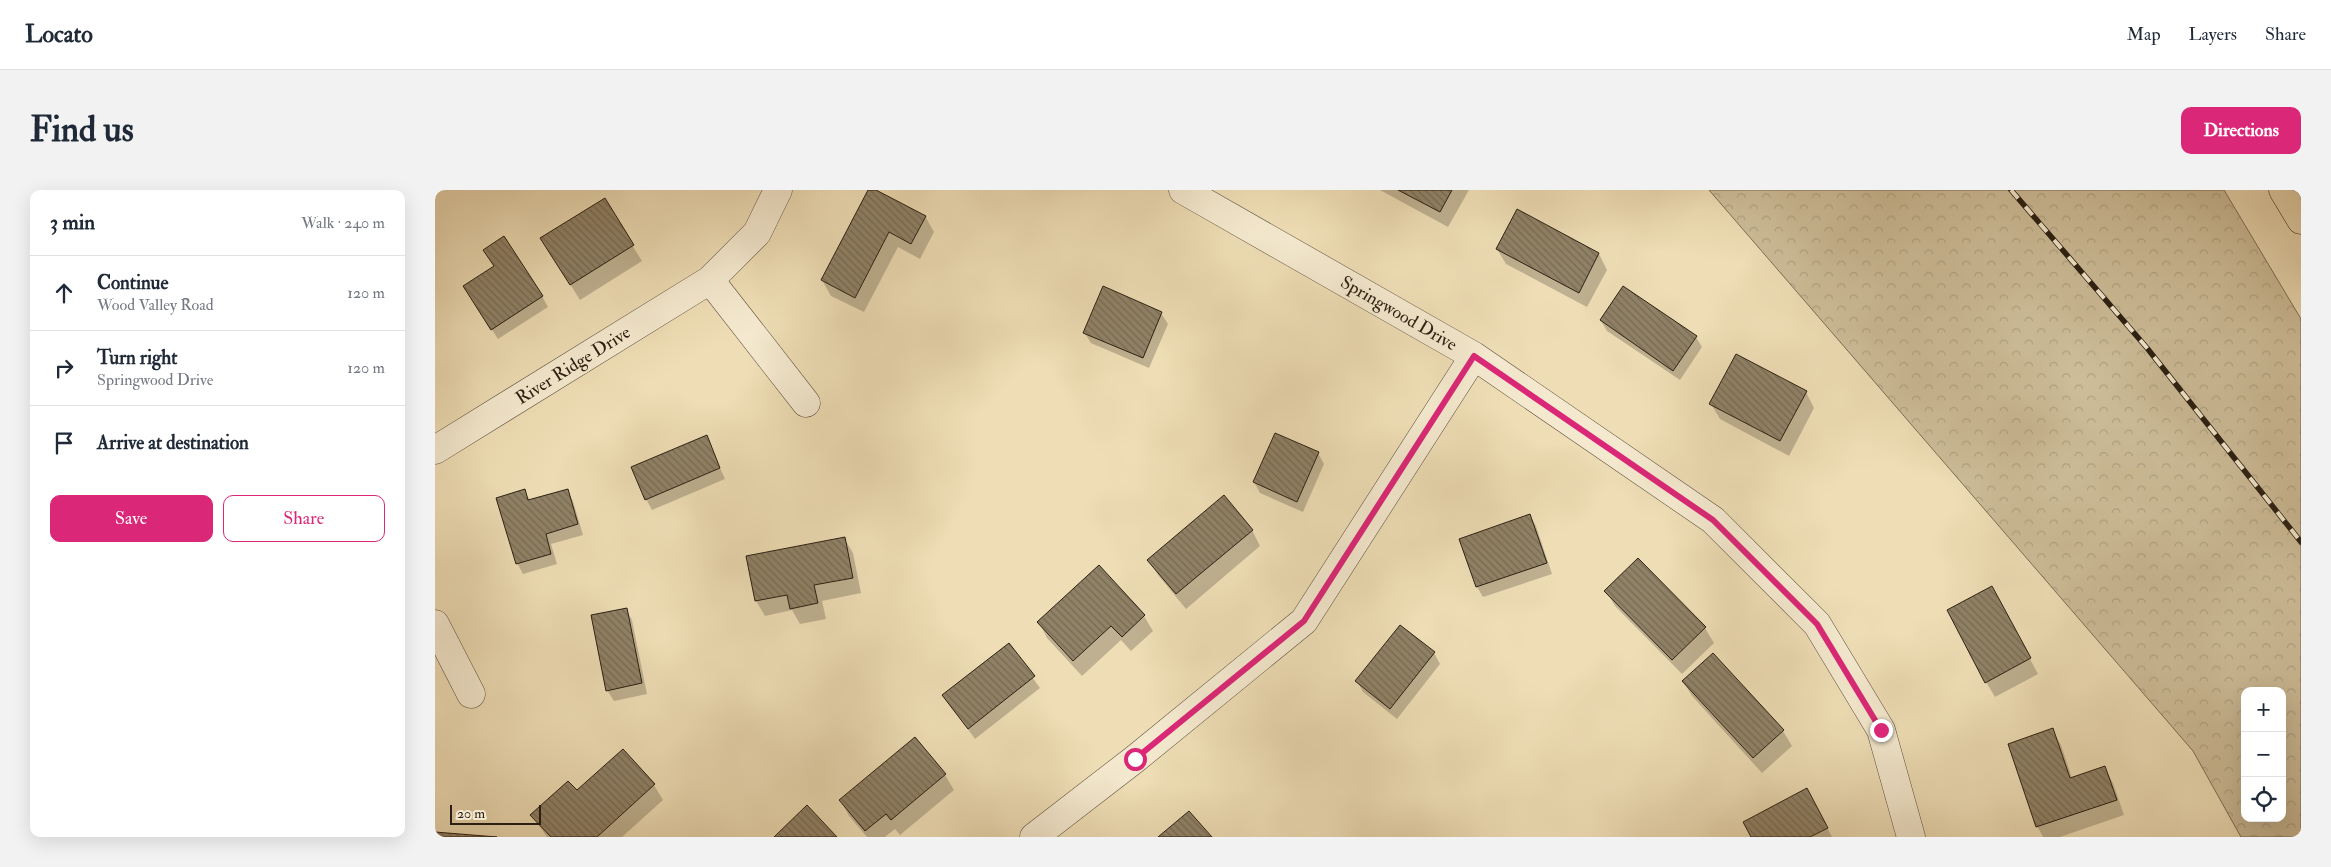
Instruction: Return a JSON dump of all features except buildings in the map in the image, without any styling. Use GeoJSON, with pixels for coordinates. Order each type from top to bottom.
{"type":"FeatureCollection","features":[{"type":"Feature","properties":{"kind":"main road"},"geometry":{"type":"LineString","coordinates":[[2283,190],[2301,220]]}},
{"type":"Feature","properties":{"kind":"street","name":"River Ridge Drive"},"geometry":{"type":"LineString","coordinates":[[435,450],[710,280],[757,234],[778,190]]}},
{"type":"Feature","properties":{"kind":"street","name":"Springwood Drive"},"geometry":{"type":"LineString","coordinates":[[1183,190],[1474,356],[1713,520],[1817,624],[1881,730],[1911,837]]}},
{"type":"Feature","properties":{"kind":"street"},"geometry":{"type":"LineString","coordinates":[[710,280],[806,403]]}},
{"type":"Feature","properties":{"kind":"street"},"geometry":{"type":"LineString","coordinates":[[1034,837],[1135,759],[1304,621],[1474,356]]}},
{"type":"Feature","properties":{"kind":"street"},"geometry":{"type":"LineString","coordinates":[[435,624],[471,694]]}},
{"type":"Feature","properties":{"kind":"green space"},"geometry":{"type":"Polygon","coordinates":[[[1709,190],[2224,190],[2301,319],[2301,837],[2241,837],[2193,751],[1709,190]]]}},
{"type":"Feature","properties":{"kind":"railway"},"geometry":{"type":"LineString","coordinates":[[2011,190],[2147,348],[2301,542]]}},
{"type":"Feature","properties":{"kind":"route"},"geometry":{"type":"LineString","coordinates":[[1135,759],[1304,621],[1474,356],[1713,520],[1817,624],[1881,730]]}}]}
